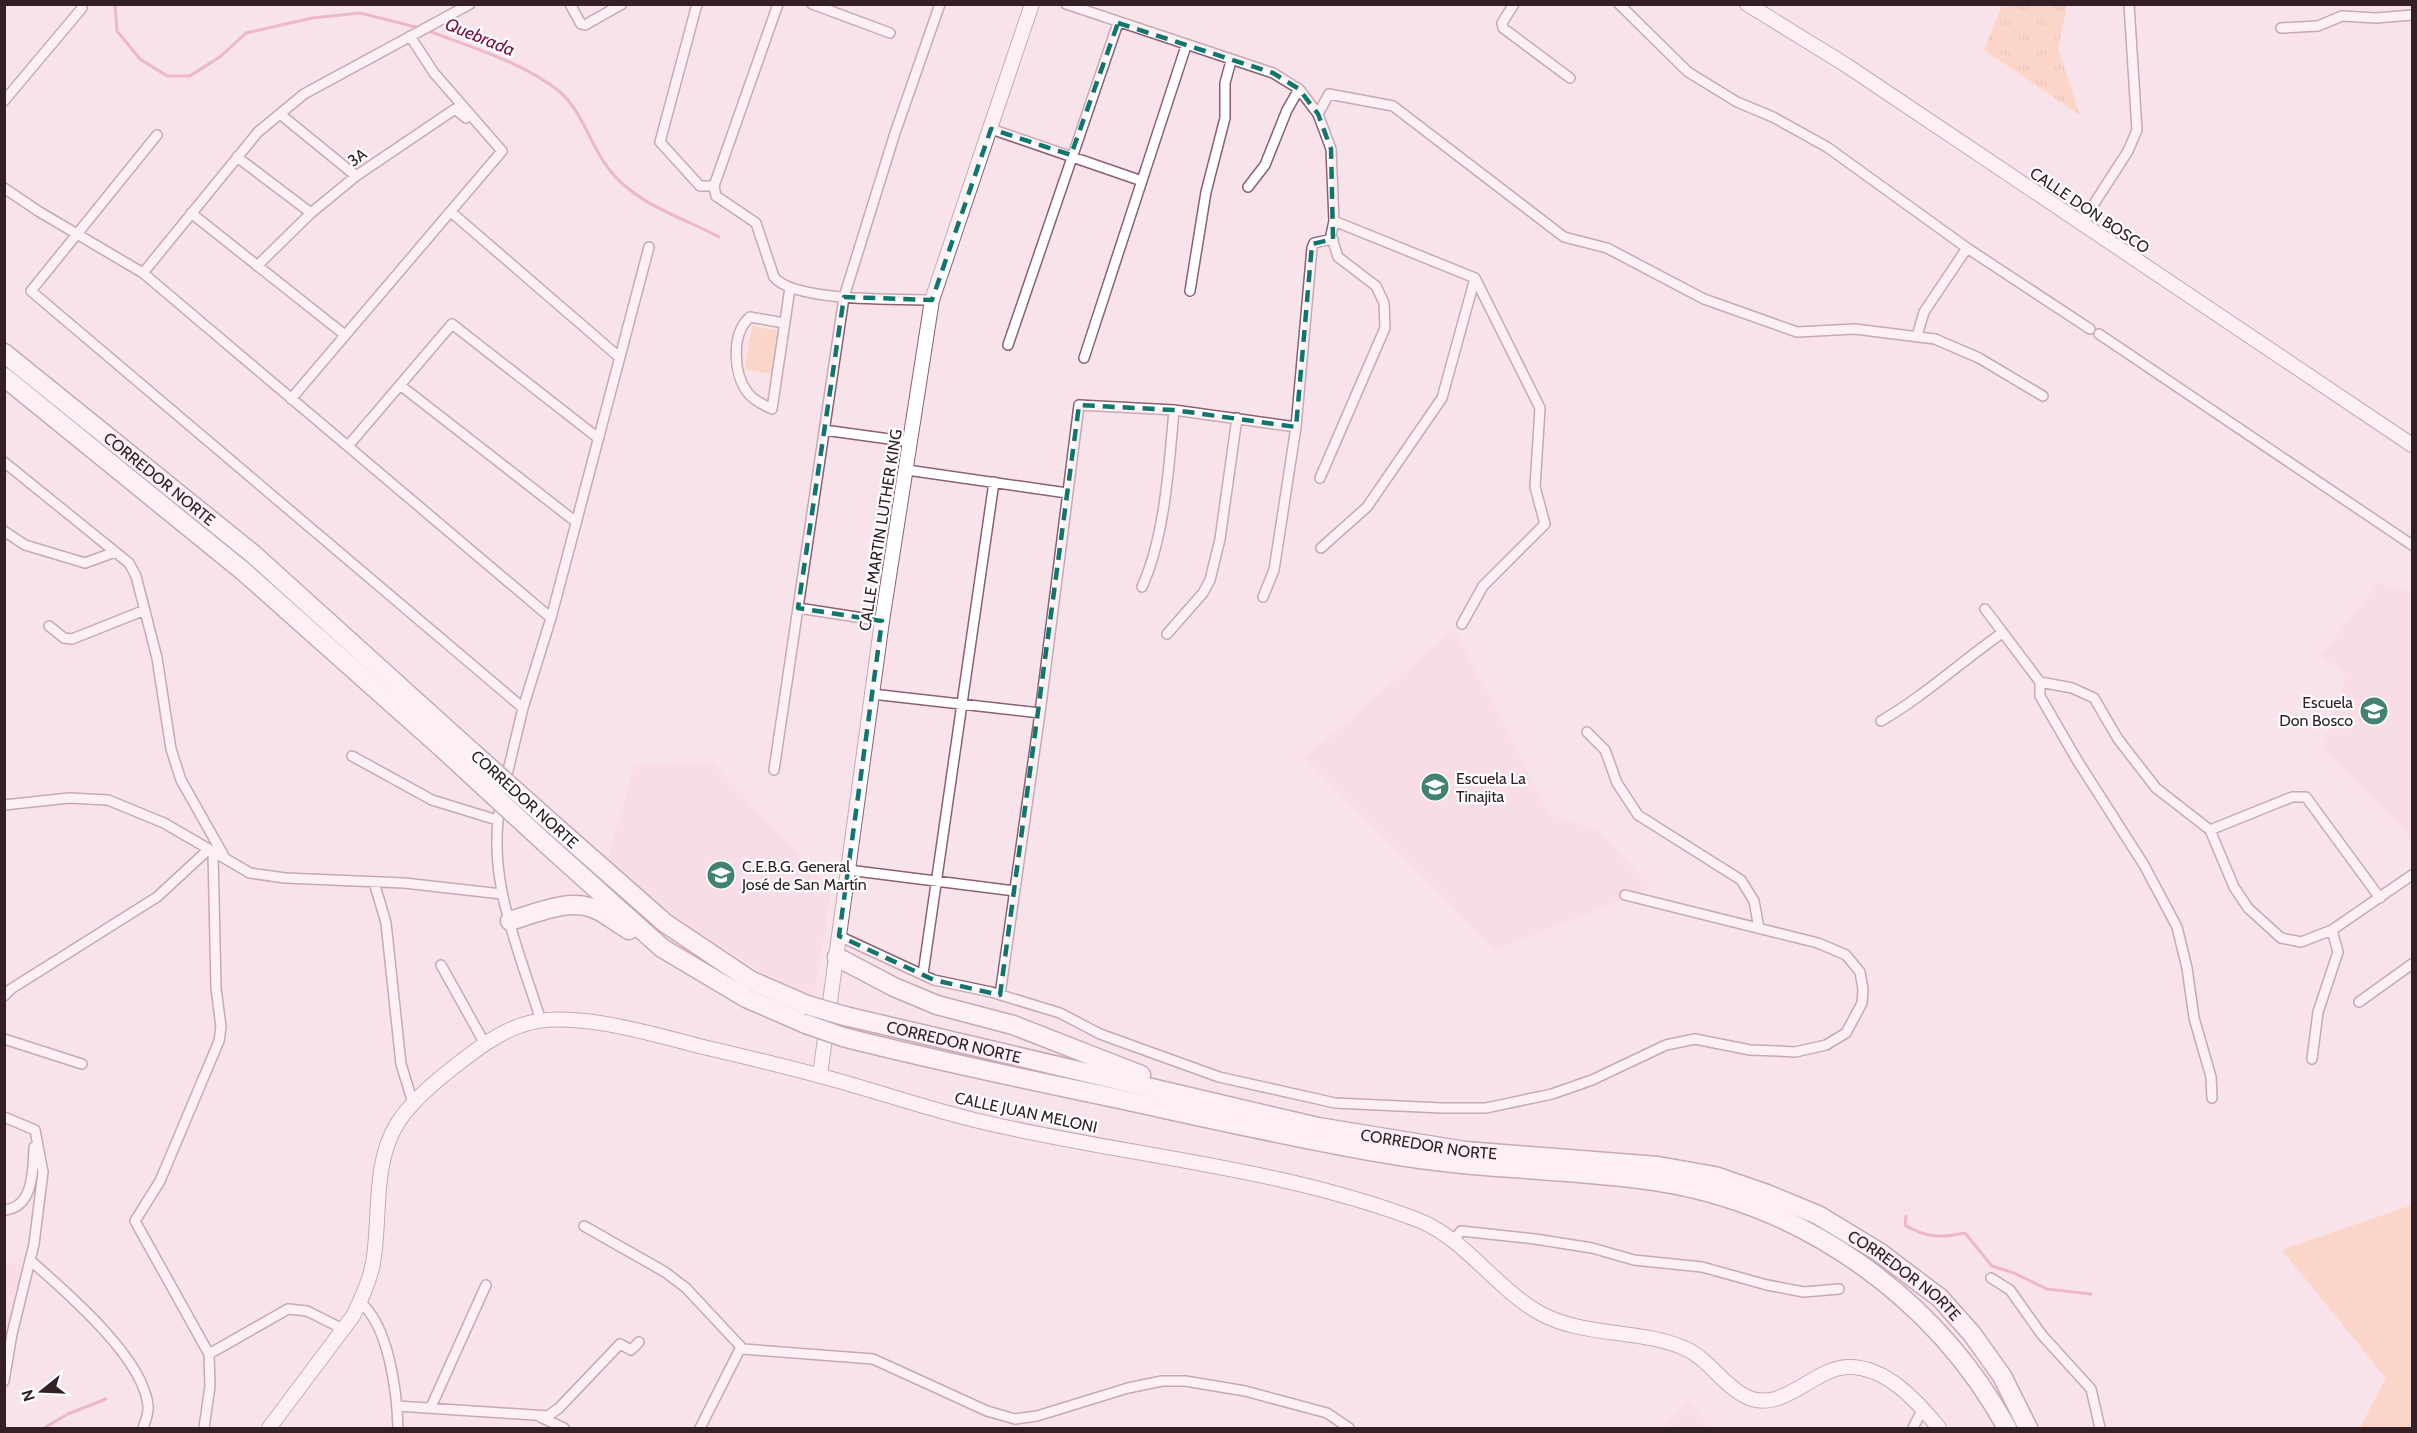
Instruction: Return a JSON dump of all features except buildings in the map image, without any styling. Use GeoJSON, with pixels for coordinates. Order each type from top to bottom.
{"type":"FeatureCollection","features":[{"type":"Feature","properties":{"kind":"highway","name":"CORREDOR NORTE"},"geometry":{"type":"LineString","coordinates":[[4,353],[253,554],[446,740],[544,842],[662,948],[746,998],[843,1037],[934,1060],[1391,1155],[1654,1181],[1762,1209],[1801,1228],[1868,1269],[1922,1315],[1957,1351],[1989,1395],[2007,1428]]}},
{"type":"Feature","properties":{"kind":"highway","name":"CORREDOR NORTE"},"geometry":{"type":"LineString","coordinates":[[4,377],[446,740],[556,827],[665,923],[750,980],[807,1005],[845,1016],[1340,1131],[1465,1150],[1659,1166],[1715,1176],[1767,1194],[1818,1215],[1879,1252],[1940,1298],[1972,1334],[2002,1376],[2028,1428]]}},
{"type":"Feature","properties":{"kind":"highway"},"geometry":{"type":"LineString","coordinates":[[510,921],[569,904],[584,905],[598,910],[662,948]]}},
{"type":"Feature","properties":{"kind":"highway"},"geometry":{"type":"LineString","coordinates":[[837,957],[894,987],[937,1005],[1013,1025],[1195,1097]]}},
{"type":"Feature","properties":{"kind":"highway"},"geometry":{"type":"LineString","coordinates":[[2002,1376],[2037,1428]]}},
{"type":"Feature","properties":{"kind":"highway"},"geometry":{"type":"LineString","coordinates":[[1989,1395],[2000,1428]]}},
{"type":"Feature","properties":{"kind":"main road","name":"CALLE MARTIN LUTHER KING"},"geometry":{"type":"LineString","coordinates":[[820,1076],[882,621],[932,300],[1032,4]]}},
{"type":"Feature","properties":{"kind":"main road","name":"CALLE DON BOSCO"},"geometry":{"type":"LineString","coordinates":[[1747,4],[1846,65],[2412,446]]}},
{"type":"Feature","properties":{"kind":"main road","name":"CALLE JUAN MELONI"},"geometry":{"type":"LineString","coordinates":[[269,1428],[343,1329],[360,1302],[373,1267],[382,1166],[395,1127],[413,1103],[441,1077],[484,1044],[523,1024],[560,1020],[616,1026],[820,1076],[982,1122],[1292,1183],[1403,1214],[1425,1223],[1453,1241],[1490,1276],[1534,1310],[1564,1325],[1685,1348],[1699,1356],[1742,1395],[1769,1401],[1796,1390],[1825,1373],[1848,1366],[1871,1371],[1894,1382],[1940,1428]]}},
{"type":"Feature","properties":{"kind":"street"},"geometry":{"type":"LineString","coordinates":[[143,273],[258,132],[304,94],[470,4]]}},
{"type":"Feature","properties":{"kind":"street"},"geometry":{"type":"LineString","coordinates":[[570,4],[581,24],[585,25],[622,4]]}},
{"type":"Feature","properties":{"kind":"street"},"geometry":{"type":"LineString","coordinates":[[697,4],[660,142],[700,186],[714,186]]}},
{"type":"Feature","properties":{"kind":"street"},"geometry":{"type":"LineString","coordinates":[[778,4],[714,186],[716,196],[756,223],[774,277],[790,288],[844,297],[932,300]]}},
{"type":"Feature","properties":{"kind":"street"},"geometry":{"type":"LineString","coordinates":[[812,4],[890,33]]}},
{"type":"Feature","properties":{"kind":"street"},"geometry":{"type":"LineString","coordinates":[[774,770],[844,297],[896,132],[940,4]]}},
{"type":"Feature","properties":{"kind":"street"},"geometry":{"type":"LineString","coordinates":[[1066,4],[1273,74],[1299,89],[1318,114],[1331,149],[1333,239],[1338,257],[1376,286],[1384,303],[1385,328],[1320,478]]}},
{"type":"Feature","properties":{"kind":"street"},"geometry":{"type":"LineString","coordinates":[[1514,4],[1502,23],[1503,28],[1570,78]]}},
{"type":"Feature","properties":{"kind":"street"},"geometry":{"type":"LineString","coordinates":[[1619,4],[1688,72],[1737,102],[1773,117],[1827,147],[1967,248],[2090,328]]}},
{"type":"Feature","properties":{"kind":"street"},"geometry":{"type":"LineString","coordinates":[[2081,224],[2117,170],[2137,130],[2129,4]]}},
{"type":"Feature","properties":{"kind":"street"},"geometry":{"type":"LineString","coordinates":[[4,101],[82,8]]}},
{"type":"Feature","properties":{"kind":"street"},"geometry":{"type":"LineString","coordinates":[[2281,28],[2318,26],[2342,16],[2376,18],[2412,15]]}},
{"type":"Feature","properties":{"kind":"street"},"geometry":{"type":"LineString","coordinates":[[1008,345],[1071,155],[1118,23]]}},
{"type":"Feature","properties":{"kind":"street"},"geometry":{"type":"LineString","coordinates":[[291,399],[502,151],[434,73],[412,35]]}},
{"type":"Feature","properties":{"kind":"street"},"geometry":{"type":"LineString","coordinates":[[1084,358],[1186,46]]}},
{"type":"Feature","properties":{"kind":"street"},"geometry":{"type":"LineString","coordinates":[[1190,291],[1206,192],[1225,118],[1225,83],[1231,60]]}},
{"type":"Feature","properties":{"kind":"street"},"geometry":{"type":"LineString","coordinates":[[1248,187],[1265,165],[1287,110],[1299,89]]}},
{"type":"Feature","properties":{"kind":"street"},"geometry":{"type":"LineString","coordinates":[[1318,114],[1329,94],[1393,106],[1564,237],[1607,249],[1704,299],[1797,332],[1855,329],[1935,339],[1979,358],[2043,396]]}},
{"type":"Feature","properties":{"kind":"street","name":"3A"},"geometry":{"type":"LineString","coordinates":[[257,266],[311,213],[356,176],[455,109],[484,132]]}},
{"type":"Feature","properties":{"kind":"street"},"geometry":{"type":"LineString","coordinates":[[280,114],[356,176]]}},
{"type":"Feature","properties":{"kind":"street"},"geometry":{"type":"LineString","coordinates":[[991,129],[1142,181]]}},
{"type":"Feature","properties":{"kind":"street"},"geometry":{"type":"LineString","coordinates":[[157,135],[31,291],[523,708]]}},
{"type":"Feature","properties":{"kind":"street"},"geometry":{"type":"LineString","coordinates":[[237,157],[311,213]]}},
{"type":"Feature","properties":{"kind":"street"},"geometry":{"type":"LineString","coordinates":[[4,188],[38,211],[143,273],[551,618]]}},
{"type":"Feature","properties":{"kind":"street"},"geometry":{"type":"LineString","coordinates":[[451,212],[619,357]]}},
{"type":"Feature","properties":{"kind":"street"},"geometry":{"type":"LineString","coordinates":[[191,213],[345,335]]}},
{"type":"Feature","properties":{"kind":"street"},"geometry":{"type":"LineString","coordinates":[[1334,221],[1475,278],[1540,408],[1534,487],[1545,524],[1483,586],[1462,624]]}},
{"type":"Feature","properties":{"kind":"street"},"geometry":{"type":"LineString","coordinates":[[1263,597],[1274,570],[1296,427],[1312,248],[1314,243],[1333,239]]}},
{"type":"Feature","properties":{"kind":"street"},"geometry":{"type":"LineString","coordinates":[[541,1021],[502,894],[496,862],[497,820],[523,708],[551,618],[649,247]]}},
{"type":"Feature","properties":{"kind":"street"},"geometry":{"type":"LineString","coordinates":[[1917,336],[1924,312],[1967,248]]}},
{"type":"Feature","properties":{"kind":"street"},"geometry":{"type":"LineString","coordinates":[[1321,548],[1367,507],[1442,398],[1475,278]]}},
{"type":"Feature","properties":{"kind":"street"},"geometry":{"type":"LineString","coordinates":[[784,323],[750,317],[741,329],[737,350],[738,370],[749,396],[772,409],[790,288]]}},
{"type":"Feature","properties":{"kind":"street"},"geometry":{"type":"LineString","coordinates":[[348,446],[452,324],[598,438]]}},
{"type":"Feature","properties":{"kind":"street"},"geometry":{"type":"LineString","coordinates":[[2099,334],[2412,545]]}},
{"type":"Feature","properties":{"kind":"street"},"geometry":{"type":"LineString","coordinates":[[400,385],[576,522]]}},
{"type":"Feature","properties":{"kind":"street"},"geometry":{"type":"LineString","coordinates":[[1000,995],[1040,713],[1079,405],[1174,410],[1296,427]]}},
{"type":"Feature","properties":{"kind":"street"},"geometry":{"type":"LineString","coordinates":[[1142,587],[1154,558],[1170,462],[1174,410]]}},
{"type":"Feature","properties":{"kind":"street"},"geometry":{"type":"LineString","coordinates":[[1167,634],[1203,593],[1210,580],[1220,539],[1238,418]]}},
{"type":"Feature","properties":{"kind":"street"},"geometry":{"type":"LineString","coordinates":[[824,430],[911,442]]}},
{"type":"Feature","properties":{"kind":"street"},"geometry":{"type":"LineString","coordinates":[[4,462],[129,563],[136,576],[157,658],[171,749],[181,780],[226,859]]}},
{"type":"Feature","properties":{"kind":"street"},"geometry":{"type":"LineString","coordinates":[[907,470],[1067,493]]}},
{"type":"Feature","properties":{"kind":"street"},"geometry":{"type":"LineString","coordinates":[[923,974],[994,482]]}},
{"type":"Feature","properties":{"kind":"street"},"geometry":{"type":"LineString","coordinates":[[4,531],[25,546],[85,563],[115,552]]}},
{"type":"Feature","properties":{"kind":"street"},"geometry":{"type":"LineString","coordinates":[[798,608],[882,621]]}},
{"type":"Feature","properties":{"kind":"street"},"geometry":{"type":"LineString","coordinates":[[1984,609],[2040,682],[2040,696],[2076,760],[2144,865],[2176,927],[2187,968],[2194,1018],[2211,1077],[2212,1098]]}},
{"type":"Feature","properties":{"kind":"street"},"geometry":{"type":"LineString","coordinates":[[49,626],[64,638],[72,639],[145,610]]}},
{"type":"Feature","properties":{"kind":"street"},"geometry":{"type":"LineString","coordinates":[[1881,721],[1914,701],[1949,670],[2002,633]]}},
{"type":"Feature","properties":{"kind":"street"},"geometry":{"type":"LineString","coordinates":[[2040,682],[2072,688],[2094,698],[2118,739],[2156,788],[2210,830],[2234,887],[2248,908],[2281,938],[2301,942],[2332,930],[2412,874]]}},
{"type":"Feature","properties":{"kind":"street"},"geometry":{"type":"LineString","coordinates":[[872,694],[1040,713]]}},
{"type":"Feature","properties":{"kind":"street"},"geometry":{"type":"LineString","coordinates":[[1587,732],[1605,750],[1617,783],[1638,815],[1741,880],[1755,901],[1758,928]]}},
{"type":"Feature","properties":{"kind":"street"},"geometry":{"type":"LineString","coordinates":[[352,756],[432,800],[497,820]]}},
{"type":"Feature","properties":{"kind":"street"},"geometry":{"type":"LineString","coordinates":[[2210,830],[2299,795],[2306,798],[2380,898]]}},
{"type":"Feature","properties":{"kind":"street"},"geometry":{"type":"LineString","coordinates":[[4,806],[69,798],[108,800],[164,823],[250,873],[502,894]]}},
{"type":"Feature","properties":{"kind":"street"},"geometry":{"type":"LineString","coordinates":[[4,996],[11,989],[157,897],[211,850]]}},
{"type":"Feature","properties":{"kind":"street"},"geometry":{"type":"LineString","coordinates":[[204,1428],[210,1386],[209,1354],[135,1221],[160,1181],[219,1041],[221,1027],[216,988],[211,850]]}},
{"type":"Feature","properties":{"kind":"street"},"geometry":{"type":"LineString","coordinates":[[848,870],[1015,891]]}},
{"type":"Feature","properties":{"kind":"street"},"geometry":{"type":"LineString","coordinates":[[374,882],[386,923],[401,1064],[413,1103]]}},
{"type":"Feature","properties":{"kind":"street"},"geometry":{"type":"LineString","coordinates":[[839,936],[943,983],[1000,995],[1060,1013],[1100,1034],[1219,1077],[1335,1103],[1486,1108],[1552,1094],[1592,1080],[1666,1045],[1695,1039],[1750,1050],[1795,1052],[1826,1045],[1846,1033],[1862,1003],[1863,989],[1860,972],[1846,955],[1818,943],[1625,895]]}},
{"type":"Feature","properties":{"kind":"street"},"geometry":{"type":"LineString","coordinates":[[2312,1059],[2318,1012],[2338,952],[2332,930]]}},
{"type":"Feature","properties":{"kind":"street"},"geometry":{"type":"LineString","coordinates":[[2359,1002],[2412,964]]}},
{"type":"Feature","properties":{"kind":"street"},"geometry":{"type":"LineString","coordinates":[[441,965],[484,1044]]}},
{"type":"Feature","properties":{"kind":"street"},"geometry":{"type":"LineString","coordinates":[[4,1039],[82,1064]]}},
{"type":"Feature","properties":{"kind":"street"},"geometry":{"type":"LineString","coordinates":[[4,1117],[35,1130]]}},
{"type":"Feature","properties":{"kind":"street"},"geometry":{"type":"LineString","coordinates":[[4,1210],[18,1206],[24,1200],[33,1170],[35,1130]]}},
{"type":"Feature","properties":{"kind":"street"},"geometry":{"type":"LineString","coordinates":[[4,1381],[12,1334],[30,1260],[43,1172],[35,1130]]}},
{"type":"Feature","properties":{"kind":"street"},"geometry":{"type":"LineString","coordinates":[[584,1226],[665,1272],[686,1288],[741,1347],[873,1359],[987,1411],[1015,1419],[1037,1416],[1128,1388],[1162,1381],[1185,1381],[1245,1391],[1327,1413],[1349,1428]]}},
{"type":"Feature","properties":{"kind":"street"},"geometry":{"type":"LineString","coordinates":[[1453,1241],[1461,1231],[1535,1239],[1592,1248],[1634,1260],[1702,1267],[1767,1285],[1804,1292],[1839,1289]]}},
{"type":"Feature","properties":{"kind":"street"},"geometry":{"type":"LineString","coordinates":[[30,1260],[66,1292],[129,1360],[143,1384],[148,1408],[142,1428]]}},
{"type":"Feature","properties":{"kind":"street"},"geometry":{"type":"LineString","coordinates":[[1991,1278],[2010,1290],[2042,1335],[2091,1389],[2100,1428]]}},
{"type":"Feature","properties":{"kind":"street"},"geometry":{"type":"LineString","coordinates":[[432,1407],[486,1285]]}},
{"type":"Feature","properties":{"kind":"street"},"geometry":{"type":"LineString","coordinates":[[360,1302],[375,1321],[388,1359],[397,1406],[398,1428]]}},
{"type":"Feature","properties":{"kind":"street"},"geometry":{"type":"LineString","coordinates":[[209,1354],[288,1309],[308,1311],[343,1329]]}},
{"type":"Feature","properties":{"kind":"street"},"geometry":{"type":"LineString","coordinates":[[397,1406],[548,1416],[559,1408],[620,1344],[631,1350],[639,1342]]}},
{"type":"Feature","properties":{"kind":"street"},"geometry":{"type":"LineString","coordinates":[[700,1428],[741,1347]]}},
{"type":"Feature","properties":{"kind":"street"},"geometry":{"type":"LineString","coordinates":[[1913,1428],[1922,1410]]}},
{"type":"Feature","properties":{"kind":"street"},"geometry":{"type":"LineString","coordinates":[[538,1416],[564,1428]]}},
{"type":"Feature","properties":{"kind":"highlighted area"},"geometry":{"type":"Polygon","coordinates":[[[1118,23],[1273,73],[1299,89],[1318,114],[1331,149],[1333,239],[1312,244],[1296,427],[1174,410],[1079,405],[1000,995],[934,980],[839,936],[882,621],[798,608],[844,297],[932,300],[991,129],[1071,155],[1118,23]]]}},
{"type":"Feature","properties":{"kind":"shaded area","name":"Escuela Don Bosco"},"geometry":{"type":"Polygon","coordinates":[[[2378,583],[2412,593],[2412,838],[2323,747],[2346,675],[2321,656],[2378,583]]]}},
{"type":"Feature","properties":{"kind":"shaded area","name":"Escuela La Tinajita"},"geometry":{"type":"Polygon","coordinates":[[[1455,629],[1550,815],[1597,830],[1652,888],[1496,950],[1305,758],[1455,629]]]}},
{"type":"Feature","properties":{"kind":"shaded area","name":"C.E.B.G. General José de San Martín"},"geometry":{"type":"Polygon","coordinates":[[[711,761],[831,890],[814,996],[793,989],[693,931],[607,860],[635,765],[711,761]]]}},
{"type":"Feature","properties":{"kind":"shaded area"},"geometry":{"type":"Polygon","coordinates":[[[5,1263],[23,1265],[5,1364],[5,1263]]]}},
{"type":"Feature","properties":{"kind":"shaded area"},"geometry":{"type":"Polygon","coordinates":[[[1688,1402],[1712,1428],[1663,1428],[1688,1402]]]}},
{"type":"Feature","properties":{"kind":"green space"},"geometry":{"type":"Polygon","coordinates":[[[2002,5],[2067,5],[2058,48],[2080,115],[1984,50],[2002,5]]]}},
{"type":"Feature","properties":{"kind":"green space"},"geometry":{"type":"Polygon","coordinates":[[[752,326],[778,331],[771,374],[745,369],[752,326]]]}},
{"type":"Feature","properties":{"kind":"green space"},"geometry":{"type":"Polygon","coordinates":[[[2412,1205],[2412,1428],[2360,1428],[2386,1378],[2282,1250],[2412,1205]]]}},
{"type":"Feature","properties":{"kind":"waterway","name":"Quebrada"},"geometry":{"type":"LineString","coordinates":[[115,4],[117,31],[140,59],[167,76],[190,76],[221,56],[246,33],[312,18],[360,13],[420,28]]}},
{"type":"Feature","properties":{"kind":"waterway","name":"Quebrada"},"geometry":{"type":"LineString","coordinates":[[426,30],[512,63],[559,91],[574,108],[602,159],[619,181],[645,201],[719,237]]}},
{"type":"Feature","properties":{"kind":"waterway"},"geometry":{"type":"LineString","coordinates":[[1906,1216],[1905,1225],[1927,1235],[1949,1236],[1965,1233],[1992,1266],[2014,1273],[2047,1289],[2091,1294]]}},
{"type":"Feature","properties":{"kind":"waterway"},"geometry":{"type":"LineString","coordinates":[[44,1428],[68,1414],[106,1399]]}},
{"type":"Feature","properties":{"kind":"place","name":"Escuela Don Bosco"},"geometry":{"type":"Point","coordinates":[2374,711]}},
{"type":"Feature","properties":{"kind":"place","name":"Escuela La Tinajita"},"geometry":{"type":"Point","coordinates":[1435,787]}},
{"type":"Feature","properties":{"kind":"place","name":"C.E.B.G. General José de San Martín"},"geometry":{"type":"Point","coordinates":[721,875]}}]}
